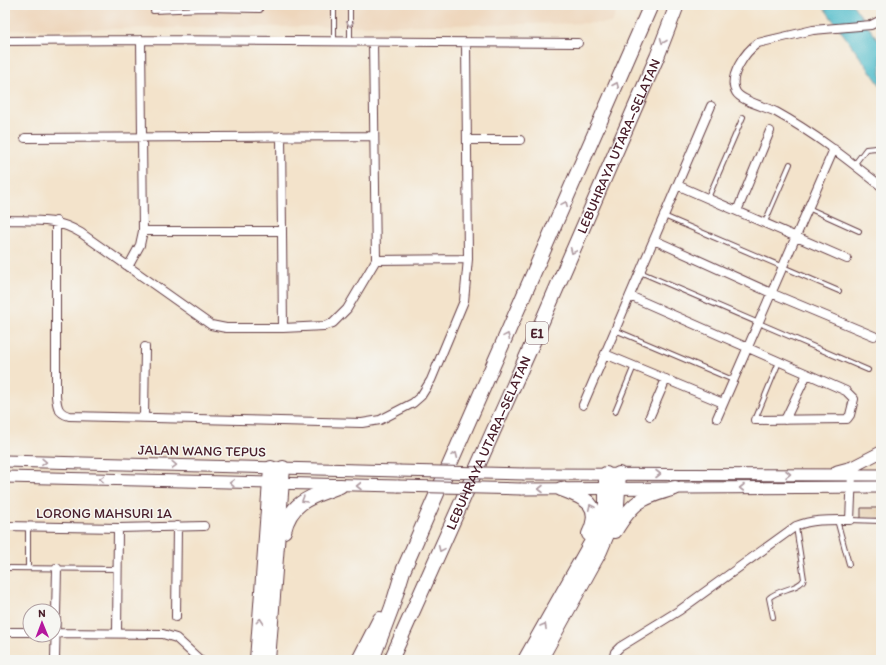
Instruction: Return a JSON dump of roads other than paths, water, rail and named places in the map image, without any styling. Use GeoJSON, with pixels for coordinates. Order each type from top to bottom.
{"type":"FeatureCollection","features":[{"type":"Feature","properties":{"kind":"highway","name":"LEBUHRAYA UTARA–SELATAN"},"geometry":{"type":"LineString","coordinates":[[372,660],[392,607],[403,571],[651,5]]}},
{"type":"Feature","properties":{"kind":"highway","name":"LEBUHRAYA UTARA–SELATAN"},"geometry":{"type":"LineString","coordinates":[[392,660],[596,197],[677,5]]}},
{"type":"Feature","properties":{"kind":"highway"},"geometry":{"type":"LineString","coordinates":[[257,660],[277,468]]}},
{"type":"Feature","properties":{"kind":"highway"},"geometry":{"type":"LineString","coordinates":[[560,610],[600,551],[614,518],[613,474]]}},
{"type":"Feature","properties":{"kind":"highway"},"geometry":{"type":"LineString","coordinates":[[276,484],[276,574]]}},
{"type":"Feature","properties":{"kind":"highway"},"geometry":{"type":"LineString","coordinates":[[268,660],[276,574],[284,529],[289,514],[297,505],[309,497],[340,486]]}},
{"type":"Feature","properties":{"kind":"highway"},"geometry":{"type":"LineString","coordinates":[[525,660],[627,512],[637,502],[648,496],[675,488]]}},
{"type":"Feature","properties":{"kind":"highway"},"geometry":{"type":"LineString","coordinates":[[540,660],[594,520],[592,508],[588,501],[561,489]]}},
{"type":"Feature","properties":{"kind":"highway"},"geometry":{"type":"LineString","coordinates":[[360,660],[403,571]]}},
{"type":"Feature","properties":{"kind":"highway"},"geometry":{"type":"LineString","coordinates":[[399,660],[414,612]]}},
{"type":"Feature","properties":{"kind":"main road"},"geometry":{"type":"LineString","coordinates":[[825,474],[852,467],[881,452]]}},
{"type":"Feature","properties":{"kind":"main road"},"geometry":{"type":"LineString","coordinates":[[5,455],[26,461]]}},
{"type":"Feature","properties":{"kind":"main road","name":"JALAN WANG TEPUS"},"geometry":{"type":"LineString","coordinates":[[5,461],[524,474],[825,474]]}},
{"type":"Feature","properties":{"kind":"main road"},"geometry":{"type":"LineString","coordinates":[[825,474],[881,474]]}},
{"type":"Feature","properties":{"kind":"main road"},"geometry":{"type":"LineString","coordinates":[[5,477],[340,486],[521,489],[881,487]]}},
{"type":"Feature","properties":{"kind":"street"},"geometry":{"type":"LineString","coordinates":[[881,20],[871,25],[825,29],[758,43],[745,57],[736,73],[733,83],[737,94],[781,115],[834,149],[881,186]]}},
{"type":"Feature","properties":{"kind":"street"},"geometry":{"type":"LineString","coordinates":[[128,267],[140,245],[143,231],[141,40]]}},
{"type":"Feature","properties":{"kind":"street"},"geometry":{"type":"LineString","coordinates":[[5,41],[141,40],[578,43]]}},
{"type":"Feature","properties":{"kind":"street"},"geometry":{"type":"LineString","coordinates":[[5,220],[56,221],[66,224],[212,325],[226,328],[283,328],[324,326],[334,323],[347,309],[376,260],[373,42]]}},
{"type":"Feature","properties":{"kind":"street"},"geometry":{"type":"LineString","coordinates":[[56,221],[58,408],[62,414],[69,416],[362,423],[380,420],[413,403],[420,396],[431,380],[464,301],[468,259],[466,43]]}},
{"type":"Feature","properties":{"kind":"street"},"geometry":{"type":"LineString","coordinates":[[584,405],[711,106]]}},
{"type":"Feature","properties":{"kind":"street"},"geometry":{"type":"LineString","coordinates":[[737,211],[770,131]]}},
{"type":"Feature","properties":{"kind":"street"},"geometry":{"type":"LineString","coordinates":[[281,136],[283,328]]}},
{"type":"Feature","properties":{"kind":"street"},"geometry":{"type":"LineString","coordinates":[[25,138],[374,136]]}},
{"type":"Feature","properties":{"kind":"street"},"geometry":{"type":"LineString","coordinates":[[467,140],[520,140]]}},
{"type":"Feature","properties":{"kind":"street"},"geometry":{"type":"LineString","coordinates":[[717,418],[834,149]]}},
{"type":"Feature","properties":{"kind":"street"},"geometry":{"type":"LineString","coordinates":[[677,185],[847,259]]}},
{"type":"Feature","properties":{"kind":"street"},"geometry":{"type":"LineString","coordinates":[[143,231],[282,231]]}},
{"type":"Feature","properties":{"kind":"street"},"geometry":{"type":"LineString","coordinates":[[654,240],[771,293],[874,336]]}},
{"type":"Feature","properties":{"kind":"street"},"geometry":{"type":"LineString","coordinates":[[376,260],[468,259]]}},
{"type":"Feature","properties":{"kind":"street"},"geometry":{"type":"LineString","coordinates":[[630,296],[807,374],[852,396],[854,399],[850,415],[847,419],[755,420]]}},
{"type":"Feature","properties":{"kind":"street"},"geometry":{"type":"LineString","coordinates":[[144,417],[145,347]]}},
{"type":"Feature","properties":{"kind":"street"},"geometry":{"type":"LineString","coordinates":[[605,354],[723,403]]}},
{"type":"Feature","properties":{"kind":"street"},"geometry":{"type":"LineString","coordinates":[[785,420],[807,374]]}},
{"type":"Feature","properties":{"kind":"street"},"geometry":{"type":"LineString","coordinates":[[650,416],[666,379]]}},
{"type":"Feature","properties":{"kind":"street"},"geometry":{"type":"LineString","coordinates":[[613,660],[615,652],[620,648],[680,610],[796,526],[805,522],[850,520],[852,474]]}},
{"type":"Feature","properties":{"kind":"street","name":"LORONG MAHSURI 1A"},"geometry":{"type":"LineString","coordinates":[[5,526],[118,528],[204,526]]}},
{"type":"Feature","properties":{"kind":"street"},"geometry":{"type":"LineString","coordinates":[[176,617],[177,526]]}},
{"type":"Feature","properties":{"kind":"street"},"geometry":{"type":"LineString","coordinates":[[118,528],[118,634]]}},
{"type":"Feature","properties":{"kind":"street"},"geometry":{"type":"LineString","coordinates":[[56,603],[57,568]]}},
{"type":"Feature","properties":{"kind":"street"},"geometry":{"type":"LineString","coordinates":[[5,632],[22,632]]}},
{"type":"Feature","properties":{"kind":"street"},"geometry":{"type":"LineString","coordinates":[[62,633],[163,634],[171,636],[184,644],[200,660]]}},
{"type":"Feature","properties":{"kind":"street"},"geometry":{"type":"LineString","coordinates":[[55,643],[55,660]]}},
{"type":"Feature","properties":{"kind":"lane"},"geometry":{"type":"LineString","coordinates":[[334,5],[334,42]]}},
{"type":"Feature","properties":{"kind":"lane"},"geometry":{"type":"LineString","coordinates":[[350,5],[350,42]]}},
{"type":"Feature","properties":{"kind":"lane"},"geometry":{"type":"LineString","coordinates":[[154,11],[203,7],[260,10]]}},
{"type":"Feature","properties":{"kind":"lane"},"geometry":{"type":"LineString","coordinates":[[708,198],[743,117]]}},
{"type":"Feature","properties":{"kind":"lane"},"geometry":{"type":"LineString","coordinates":[[854,165],[866,149],[876,148],[881,151]]}},
{"type":"Feature","properties":{"kind":"lane"},"geometry":{"type":"LineString","coordinates":[[765,222],[790,164]]}},
{"type":"Feature","properties":{"kind":"lane"},"geometry":{"type":"LineString","coordinates":[[808,208],[859,231]]}},
{"type":"Feature","properties":{"kind":"lane"},"geometry":{"type":"LineString","coordinates":[[664,216],[839,291]]}},
{"type":"Feature","properties":{"kind":"lane"},"geometry":{"type":"LineString","coordinates":[[640,272],[868,370]]}},
{"type":"Feature","properties":{"kind":"lane"},"geometry":{"type":"LineString","coordinates":[[615,330],[733,380]]}},
{"type":"Feature","properties":{"kind":"lane"},"geometry":{"type":"LineString","coordinates":[[755,420],[779,362]]}},
{"type":"Feature","properties":{"kind":"lane"},"geometry":{"type":"LineString","coordinates":[[615,412],[634,366]]}},
{"type":"Feature","properties":{"kind":"lane"},"geometry":{"type":"LineString","coordinates":[[837,520],[849,564]]}},
{"type":"Feature","properties":{"kind":"lane"},"geometry":{"type":"LineString","coordinates":[[850,520],[881,521]]}},
{"type":"Feature","properties":{"kind":"lane"},"geometry":{"type":"LineString","coordinates":[[28,526],[28,568]]}},
{"type":"Feature","properties":{"kind":"lane"},"geometry":{"type":"LineString","coordinates":[[773,617],[769,598],[773,594],[798,586],[804,579],[796,526]]}},
{"type":"Feature","properties":{"kind":"lane"},"geometry":{"type":"LineString","coordinates":[[5,568],[118,569]]}},
{"type":"Feature","properties":{"kind":"water"},"geometry":{"type":"Polygon","coordinates":[[[822,5],[853,5],[881,44],[881,86],[822,5]]]}}]}
